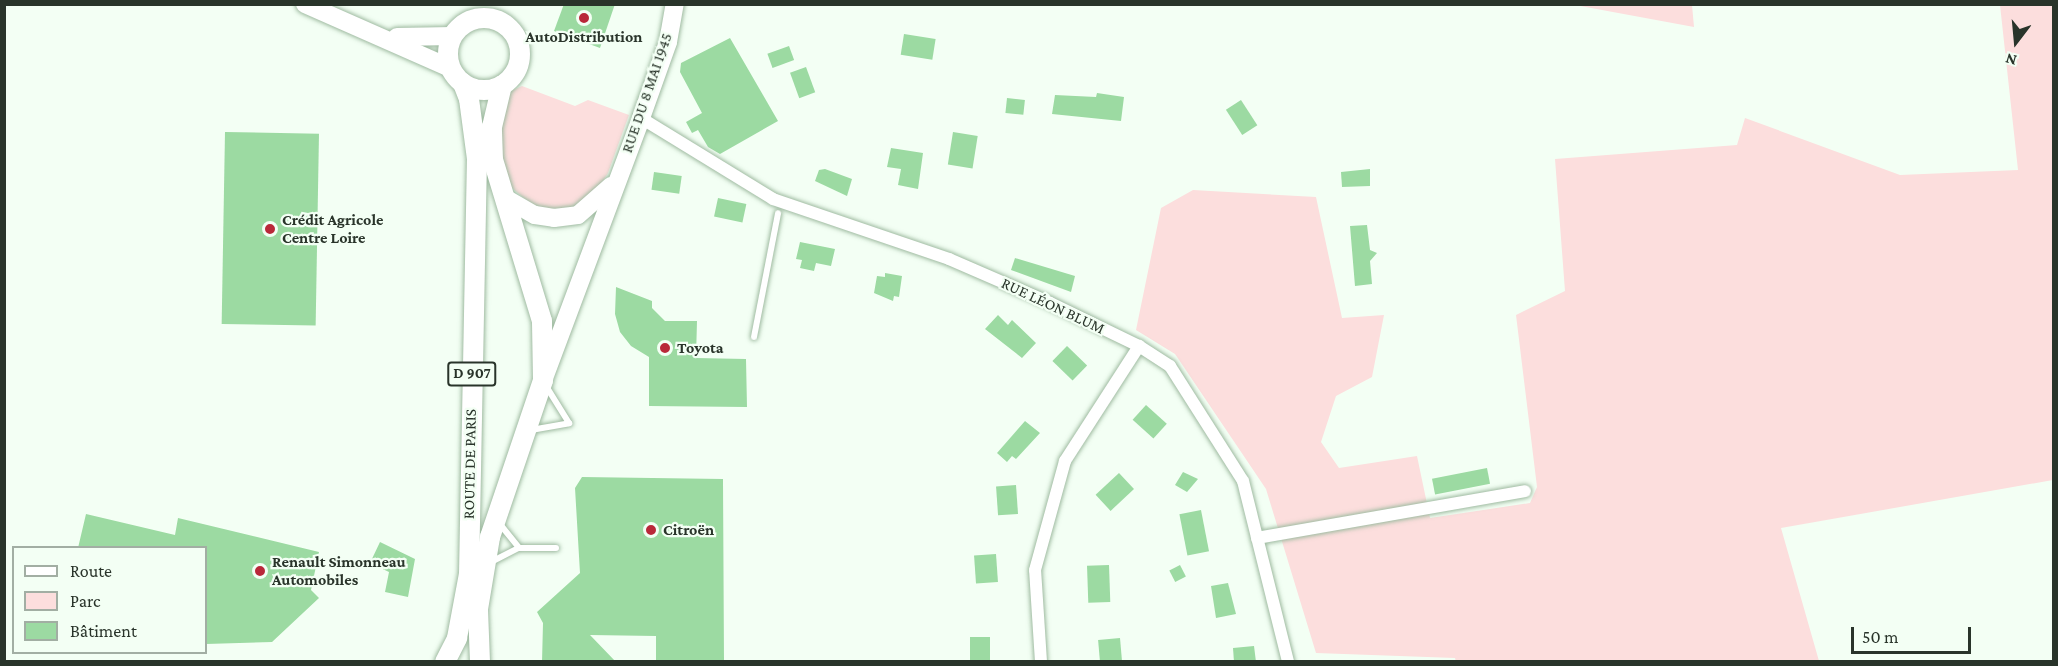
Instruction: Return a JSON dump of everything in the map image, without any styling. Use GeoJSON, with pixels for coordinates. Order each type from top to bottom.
{"type":"FeatureCollection","features":[{"type":"Feature","properties":{"kind":"main road"},"geometry":{"type":"LineString","coordinates":[[498,14],[517,40],[520,52],[513,75],[502,85],[482,90],[463,83],[450,68],[448,46],[462,21],[498,14]]}},
{"type":"Feature","properties":{"kind":"main road","name":"ROUTE DE PARIS"},"geometry":{"type":"LineString","coordinates":[[445,662],[457,638],[469,574],[477,159],[469,99],[463,83]]}},
{"type":"Feature","properties":{"kind":"main road","name":"ROUTE DE PARIS"},"geometry":{"type":"LineString","coordinates":[[480,662],[478,620],[484,568],[495,514],[543,380],[542,321],[493,160],[492,127],[502,85]]}},
{"type":"Feature","properties":{"kind":"street"},"geometry":{"type":"LineString","coordinates":[[305,4],[386,36],[450,68]]}},
{"type":"Feature","properties":{"kind":"street","name":"RUE DU 8 MAI 1945"},"geometry":{"type":"LineString","coordinates":[[616,180],[668,42],[675,4]]}},
{"type":"Feature","properties":{"kind":"street"},"geometry":{"type":"LineString","coordinates":[[386,36],[462,21]]}},
{"type":"Feature","properties":{"kind":"street","name":"RUE LÉON BLUM"},"geometry":{"type":"LineString","coordinates":[[641,118],[773,199],[950,259],[1138,346],[1170,366],[1243,481],[1288,662]]}},
{"type":"Feature","properties":{"kind":"street"},"geometry":{"type":"LineString","coordinates":[[505,198],[535,215],[554,218],[578,215],[600,199],[616,180]]}},
{"type":"Feature","properties":{"kind":"street","name":"ROUTE DE PARIS"},"geometry":{"type":"LineString","coordinates":[[543,380],[616,180]]}},
{"type":"Feature","properties":{"kind":"street"},"geometry":{"type":"LineString","coordinates":[[1041,662],[1035,570],[1065,461],[1138,346]]}},
{"type":"Feature","properties":{"kind":"street"},"geometry":{"type":"LineString","coordinates":[[1257,538],[1526,491]]}},
{"type":"Feature","properties":{"kind":"lane"},"geometry":{"type":"LineString","coordinates":[[754,338],[778,213]]}},
{"type":"Feature","properties":{"kind":"lane"},"geometry":{"type":"LineString","coordinates":[[525,432],[569,423],[543,380]]}},
{"type":"Feature","properties":{"kind":"lane"},"geometry":{"type":"LineString","coordinates":[[495,514],[508,537],[519,548]]}},
{"type":"Feature","properties":{"kind":"lane"},"geometry":{"type":"LineString","coordinates":[[484,568],[519,548],[556,548]]}},
{"type":"Feature","properties":{"kind":"green space"},"geometry":{"type":"Polygon","coordinates":[[[1575,5],[1692,5],[1694,27],[1575,5]]]}},
{"type":"Feature","properties":{"kind":"green space"},"geometry":{"type":"Polygon","coordinates":[[[2000,5],[2053,5],[2053,480],[1781,528],[1819,661],[1456,662],[1455,658],[1316,653],[1266,489],[1175,354],[1136,330],[1161,208],[1193,190],[1316,197],[1342,318],[1384,315],[1372,377],[1336,396],[1321,442],[1339,468],[1417,456],[1430,518],[1530,503],[1537,487],[1516,315],[1565,291],[1555,159],[1737,145],[1745,118],[1900,175],[2018,170],[2000,5]]]}},
{"type":"Feature","properties":{"kind":"green space"},"geometry":{"type":"Polygon","coordinates":[[[522,86],[575,106],[588,100],[629,115],[608,173],[592,198],[567,210],[536,208],[506,183],[498,150],[507,93],[522,86]]]}},
{"type":"Feature","properties":{"kind":"building","name":"AutoDistribution"},"geometry":{"type":"Polygon","coordinates":[[[564,4],[615,4],[600,48],[554,31],[564,4]]]}},
{"type":"Feature","properties":{"kind":"building"},"geometry":{"type":"Polygon","coordinates":[[[904,34],[936,39],[932,60],[901,55],[904,34]]]}},
{"type":"Feature","properties":{"kind":"building"},"geometry":{"type":"Polygon","coordinates":[[[730,38],[778,121],[720,154],[708,147],[698,130],[692,133],[686,122],[702,113],[680,72],[681,63],[730,38]]]}},
{"type":"Feature","properties":{"kind":"building"},"geometry":{"type":"Polygon","coordinates":[[[789,46],[794,60],[773,68],[767,54],[789,46]]]}},
{"type":"Feature","properties":{"kind":"building"},"geometry":{"type":"Polygon","coordinates":[[[806,67],[815,92],[799,98],[790,73],[806,67]]]}},
{"type":"Feature","properties":{"kind":"building"},"geometry":{"type":"Polygon","coordinates":[[[1097,93],[1124,97],[1121,121],[1052,114],[1055,95],[1096,97],[1097,93]]]}},
{"type":"Feature","properties":{"kind":"building"},"geometry":{"type":"Polygon","coordinates":[[[1007,98],[1025,100],[1023,115],[1005,113],[1007,98]]]}},
{"type":"Feature","properties":{"kind":"building"},"geometry":{"type":"Polygon","coordinates":[[[1241,100],[1257,125],[1242,135],[1226,110],[1241,100]]]}},
{"type":"Feature","properties":{"kind":"building","name":"Crédit Agricole Centre Loire"},"geometry":{"type":"Polygon","coordinates":[[[225,132],[319,134],[316,326],[222,324],[225,132]]]}},
{"type":"Feature","properties":{"kind":"building"},"geometry":{"type":"Polygon","coordinates":[[[953,132],[978,136],[973,169],[948,165],[953,132]]]}},
{"type":"Feature","properties":{"kind":"building"},"geometry":{"type":"Polygon","coordinates":[[[891,148],[923,153],[918,189],[898,185],[901,169],[887,167],[891,148]]]}},
{"type":"Feature","properties":{"kind":"building"},"geometry":{"type":"Polygon","coordinates":[[[825,169],[852,179],[847,196],[815,181],[819,170],[825,169]]]}},
{"type":"Feature","properties":{"kind":"building"},"geometry":{"type":"Polygon","coordinates":[[[1370,169],[1370,186],[1342,187],[1341,172],[1370,169]]]}},
{"type":"Feature","properties":{"kind":"building"},"geometry":{"type":"Polygon","coordinates":[[[654,172],[682,176],[679,194],[651,190],[654,172]]]}},
{"type":"Feature","properties":{"kind":"building"},"geometry":{"type":"Polygon","coordinates":[[[718,198],[746,204],[742,223],[714,217],[718,198]]]}},
{"type":"Feature","properties":{"kind":"building"},"geometry":{"type":"Polygon","coordinates":[[[1367,225],[1370,250],[1377,253],[1370,261],[1372,284],[1355,286],[1350,226],[1367,225]]]}},
{"type":"Feature","properties":{"kind":"building"},"geometry":{"type":"Polygon","coordinates":[[[800,242],[835,249],[831,266],[816,263],[814,271],[800,268],[802,260],[796,259],[800,242]]]}},
{"type":"Feature","properties":{"kind":"building"},"geometry":{"type":"Polygon","coordinates":[[[1015,258],[1075,276],[1071,292],[1011,270],[1015,258]]]}},
{"type":"Feature","properties":{"kind":"building"},"geometry":{"type":"Polygon","coordinates":[[[885,273],[902,276],[899,297],[894,296],[893,301],[874,293],[877,276],[885,277],[885,273]]]}},
{"type":"Feature","properties":{"kind":"building","name":"Toyota"},"geometry":{"type":"Polygon","coordinates":[[[616,287],[652,301],[652,308],[665,321],[697,321],[696,358],[746,359],[747,407],[649,406],[649,357],[631,346],[620,332],[615,314],[616,287]]]}},
{"type":"Feature","properties":{"kind":"building"},"geometry":{"type":"Polygon","coordinates":[[[998,315],[1008,325],[1012,320],[1036,343],[1022,358],[985,329],[998,315]]]}},
{"type":"Feature","properties":{"kind":"building"},"geometry":{"type":"Polygon","coordinates":[[[1067,346],[1087,365],[1073,381],[1052,361],[1067,346]]]}},
{"type":"Feature","properties":{"kind":"building"},"geometry":{"type":"Polygon","coordinates":[[[1146,405],[1167,424],[1153,439],[1133,420],[1146,405]]]}},
{"type":"Feature","properties":{"kind":"building"},"geometry":{"type":"Polygon","coordinates":[[[1025,421],[1040,433],[1016,459],[1012,456],[1007,462],[997,453],[1025,421]]]}},
{"type":"Feature","properties":{"kind":"building"},"geometry":{"type":"Polygon","coordinates":[[[1487,468],[1490,484],[1435,494],[1432,479],[1487,468]]]}},
{"type":"Feature","properties":{"kind":"building"},"geometry":{"type":"Polygon","coordinates":[[[1183,472],[1198,479],[1187,492],[1175,485],[1183,472]]]}},
{"type":"Feature","properties":{"kind":"building"},"geometry":{"type":"Polygon","coordinates":[[[1119,473],[1134,489],[1111,511],[1096,495],[1119,473]]]}},
{"type":"Feature","properties":{"kind":"building","name":"Citroën"},"geometry":{"type":"Polygon","coordinates":[[[582,477],[723,479],[724,662],[656,662],[656,636],[590,635],[616,662],[542,662],[543,623],[537,612],[580,573],[575,488],[582,477]]]}},
{"type":"Feature","properties":{"kind":"building"},"geometry":{"type":"Polygon","coordinates":[[[1016,485],[1018,514],[998,515],[996,486],[1016,485]]]}},
{"type":"Feature","properties":{"kind":"building"},"geometry":{"type":"Polygon","coordinates":[[[1201,510],[1209,551],[1187,555],[1179,514],[1201,510]]]}},
{"type":"Feature","properties":{"kind":"building","name":"Renault Simonneau Automobiles"},"geometry":{"type":"Polygon","coordinates":[[[86,514],[175,535],[178,518],[319,552],[311,590],[319,598],[272,642],[207,644],[207,546],[78,546],[86,514]]]}},
{"type":"Feature","properties":{"kind":"building"},"geometry":{"type":"Polygon","coordinates":[[[380,542],[415,559],[408,597],[385,592],[389,572],[370,563],[380,542]]]}},
{"type":"Feature","properties":{"kind":"building"},"geometry":{"type":"Polygon","coordinates":[[[996,554],[998,582],[976,583],[974,556],[996,554]]]}},
{"type":"Feature","properties":{"kind":"building"},"geometry":{"type":"Polygon","coordinates":[[[1109,565],[1110,602],[1088,603],[1087,566],[1109,565]]]}},
{"type":"Feature","properties":{"kind":"building"},"geometry":{"type":"Polygon","coordinates":[[[1180,565],[1186,577],[1175,582],[1169,570],[1180,565]]]}},
{"type":"Feature","properties":{"kind":"building"},"geometry":{"type":"Polygon","coordinates":[[[1228,583],[1236,614],[1216,618],[1211,586],[1228,583]]]}},
{"type":"Feature","properties":{"kind":"building"},"geometry":{"type":"Polygon","coordinates":[[[970,637],[990,637],[990,662],[970,662],[970,637]]]}},
{"type":"Feature","properties":{"kind":"building"},"geometry":{"type":"Polygon","coordinates":[[[1120,638],[1122,662],[1100,662],[1098,640],[1120,638]]]}},
{"type":"Feature","properties":{"kind":"building"},"geometry":{"type":"Polygon","coordinates":[[[1254,646],[1256,662],[1234,662],[1233,648],[1254,646]]]}},
{"type":"Feature","properties":{"kind":"place","name":"AutoDistribution"},"geometry":{"type":"Point","coordinates":[584,18]}},
{"type":"Feature","properties":{"kind":"place","name":"Crédit Agricole Centre Loire"},"geometry":{"type":"Point","coordinates":[270,229]}},
{"type":"Feature","properties":{"kind":"place","name":"Toyota"},"geometry":{"type":"Point","coordinates":[665,348]}},
{"type":"Feature","properties":{"kind":"place","name":"Citroën"},"geometry":{"type":"Point","coordinates":[651,530]}},
{"type":"Feature","properties":{"kind":"place","name":"Renault Simonneau Automobiles"},"geometry":{"type":"Point","coordinates":[260,571]}}]}
